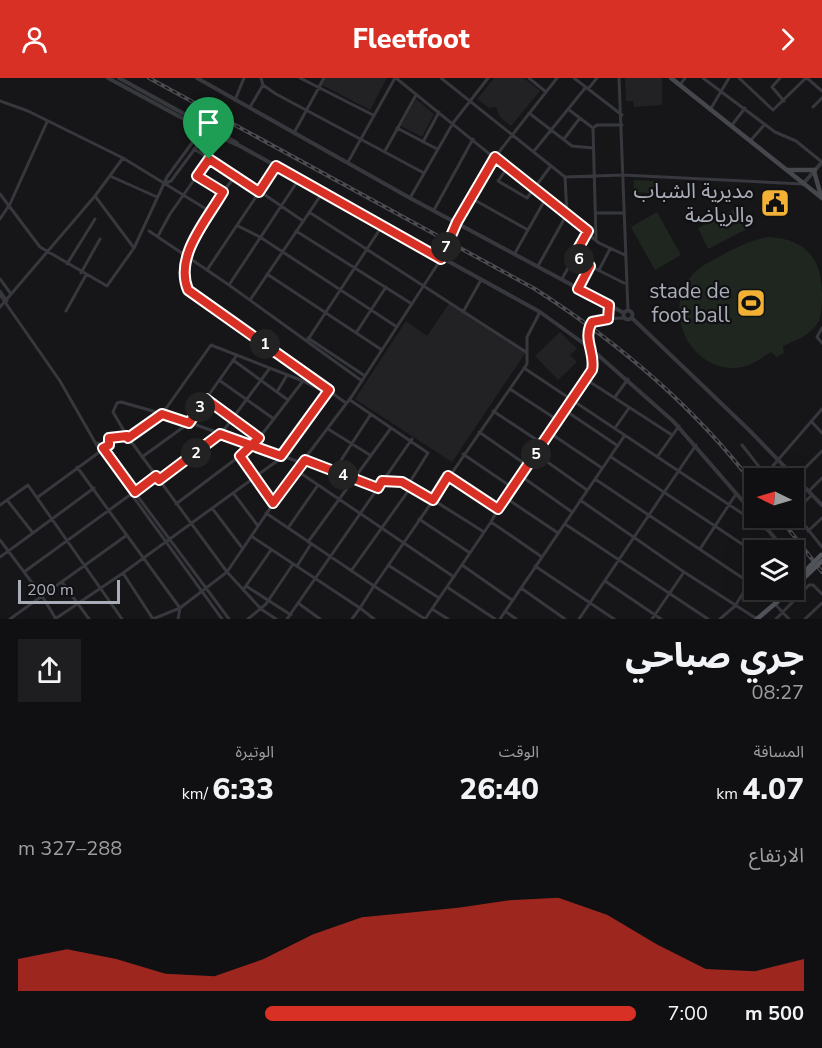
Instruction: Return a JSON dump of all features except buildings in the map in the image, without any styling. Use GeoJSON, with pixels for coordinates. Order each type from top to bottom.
{"type":"FeatureCollection","features":[{"type":"Feature","properties":{"kind":"main road"},"geometry":{"type":"LineString","coordinates":[[671,78],[822,198]]}},
{"type":"Feature","properties":{"kind":"main road"},"geometry":{"type":"LineString","coordinates":[[786,170],[815,171],[815,180],[822,198]]}},
{"type":"Feature","properties":{"kind":"main road"},"geometry":{"type":"LineString","coordinates":[[804,575],[822,554]]}},
{"type":"Feature","properties":{"kind":"main road"},"geometry":{"type":"LineString","coordinates":[[804,575],[822,561]]}},
{"type":"Feature","properties":{"kind":"main road"},"geometry":{"type":"LineString","coordinates":[[757,619],[777,600]]}},
{"type":"Feature","properties":{"kind":"street"},"geometry":{"type":"LineString","coordinates":[[108,78],[202,129],[240,146]]}},
{"type":"Feature","properties":{"kind":"street"},"geometry":{"type":"LineString","coordinates":[[119,78],[540,312],[628,379],[679,426],[744,502]]}},
{"type":"Feature","properties":{"kind":"street"},"geometry":{"type":"LineString","coordinates":[[196,78],[410,198],[626,314],[785,468]]}},
{"type":"Feature","properties":{"kind":"street"},"geometry":{"type":"LineString","coordinates":[[235,100],[244,78]]}},
{"type":"Feature","properties":{"kind":"street"},"geometry":{"type":"LineString","coordinates":[[261,78],[263,85],[306,110],[424,172]]}},
{"type":"Feature","properties":{"kind":"street"},"geometry":{"type":"LineString","coordinates":[[300,78],[373,115]]}},
{"type":"Feature","properties":{"kind":"street"},"geometry":{"type":"LineString","coordinates":[[294,133],[324,78]]}},
{"type":"Feature","properties":{"kind":"street"},"geometry":{"type":"LineString","coordinates":[[348,162],[396,78],[596,239],[610,249],[625,255]]}},
{"type":"Feature","properties":{"kind":"street"},"geometry":{"type":"LineString","coordinates":[[441,78],[565,177],[623,176],[803,184],[822,162],[796,141],[780,135],[704,78]]}},
{"type":"Feature","properties":{"kind":"street"},"geometry":{"type":"LineString","coordinates":[[410,198],[453,123],[487,78]]}},
{"type":"Feature","properties":{"kind":"street"},"geometry":{"type":"LineString","coordinates":[[529,78],[546,92]]}},
{"type":"Feature","properties":{"kind":"street"},"geometry":{"type":"LineString","coordinates":[[123,573],[153,619],[180,609],[227,572],[296,470],[362,381],[423,287],[441,259],[457,222],[495,157],[557,78]]}},
{"type":"Feature","properties":{"kind":"street"},"geometry":{"type":"LineString","coordinates":[[574,78],[621,115]]}},
{"type":"Feature","properties":{"kind":"street"},"geometry":{"type":"LineString","coordinates":[[534,152],[568,109],[597,78]]}},
{"type":"Feature","properties":{"kind":"street"},"geometry":{"type":"LineString","coordinates":[[619,78],[626,314]]}},
{"type":"Feature","properties":{"kind":"street"},"geometry":{"type":"LineString","coordinates":[[680,85],[685,78]]}},
{"type":"Feature","properties":{"kind":"street"},"geometry":{"type":"LineString","coordinates":[[710,110],[729,78]]}},
{"type":"Feature","properties":{"kind":"street"},"geometry":{"type":"LineString","coordinates":[[739,78],[771,109],[776,109],[806,78],[822,92]]}},
{"type":"Feature","properties":{"kind":"street"},"geometry":{"type":"LineString","coordinates":[[780,78],[772,87],[784,101]]}},
{"type":"Feature","properties":{"kind":"street"},"geometry":{"type":"LineString","coordinates":[[249,109],[263,85]]}},
{"type":"Feature","properties":{"kind":"street"},"geometry":{"type":"LineString","coordinates":[[385,151],[416,95]]}},
{"type":"Feature","properties":{"kind":"street"},"geometry":{"type":"LineString","coordinates":[[813,107],[822,98]]}},
{"type":"Feature","properties":{"kind":"street"},"geometry":{"type":"LineString","coordinates":[[0,101],[28,111],[123,158],[211,212]]}},
{"type":"Feature","properties":{"kind":"street"},"geometry":{"type":"LineString","coordinates":[[732,125],[745,108]]}},
{"type":"Feature","properties":{"kind":"street"},"geometry":{"type":"LineString","coordinates":[[568,109],[592,128],[596,239]]}},
{"type":"Feature","properties":{"kind":"street"},"geometry":{"type":"LineString","coordinates":[[423,142],[439,112]]}},
{"type":"Feature","properties":{"kind":"street"},"geometry":{"type":"LineString","coordinates":[[529,113],[574,147],[593,148]]}},
{"type":"Feature","properties":{"kind":"street"},"geometry":{"type":"LineString","coordinates":[[564,139],[580,118]]}},
{"type":"Feature","properties":{"kind":"street"},"geometry":{"type":"LineString","coordinates":[[0,219],[10,204],[47,122]]}},
{"type":"Feature","properties":{"kind":"street"},"geometry":{"type":"LineString","coordinates":[[0,194],[47,252],[108,286],[134,248],[167,177],[205,124]]}},
{"type":"Feature","properties":{"kind":"street"},"geometry":{"type":"LineString","coordinates":[[751,140],[765,124]]}},
{"type":"Feature","properties":{"kind":"street"},"geometry":{"type":"LineString","coordinates":[[592,128],[597,125],[622,125]]}},
{"type":"Feature","properties":{"kind":"street"},"geometry":{"type":"LineString","coordinates":[[166,183],[171,181],[210,127]]}},
{"type":"Feature","properties":{"kind":"street"},"geometry":{"type":"LineString","coordinates":[[397,128],[437,149]]}},
{"type":"Feature","properties":{"kind":"street"},"geometry":{"type":"LineString","coordinates":[[158,236],[170,214],[223,139]]}},
{"type":"Feature","properties":{"kind":"street"},"geometry":{"type":"LineString","coordinates":[[434,210],[473,140]]}},
{"type":"Feature","properties":{"kind":"street"},"geometry":{"type":"LineString","coordinates":[[194,149],[303,221]]}},
{"type":"Feature","properties":{"kind":"street"},"geometry":{"type":"LineString","coordinates":[[0,307],[94,196],[123,158]]}},
{"type":"Feature","properties":{"kind":"street"},"geometry":{"type":"LineString","coordinates":[[207,270],[276,166]]}},
{"type":"Feature","properties":{"kind":"street"},"geometry":{"type":"LineString","coordinates":[[508,167],[498,182],[527,198],[551,166]]}},
{"type":"Feature","properties":{"kind":"street"},"geometry":{"type":"LineString","coordinates":[[236,175],[223,192],[186,255],[184,273],[190,292],[328,392]]}},
{"type":"Feature","properties":{"kind":"street"},"geometry":{"type":"LineString","coordinates":[[110,176],[157,197]]}},
{"type":"Feature","properties":{"kind":"street"},"geometry":{"type":"LineString","coordinates":[[197,176],[223,192]]}},
{"type":"Feature","properties":{"kind":"street"},"geometry":{"type":"LineString","coordinates":[[538,266],[567,214],[565,177]]}},
{"type":"Feature","properties":{"kind":"street"},"geometry":{"type":"LineString","coordinates":[[229,285],[299,179]]}},
{"type":"Feature","properties":{"kind":"street"},"geometry":{"type":"LineString","coordinates":[[250,300],[323,192]]}},
{"type":"Feature","properties":{"kind":"street"},"geometry":{"type":"LineString","coordinates":[[94,196],[134,248]]}},
{"type":"Feature","properties":{"kind":"street"},"geometry":{"type":"LineString","coordinates":[[471,198],[528,230]]}},
{"type":"Feature","properties":{"kind":"street"},"geometry":{"type":"LineString","coordinates":[[515,253],[546,198]]}},
{"type":"Feature","properties":{"kind":"street"},"geometry":{"type":"LineString","coordinates":[[309,212],[526,352]]}},
{"type":"Feature","properties":{"kind":"street"},"geometry":{"type":"LineString","coordinates":[[596,213],[624,213]]}},
{"type":"Feature","properties":{"kind":"street"},"geometry":{"type":"LineString","coordinates":[[67,264],[95,219]]}},
{"type":"Feature","properties":{"kind":"street"},"geometry":{"type":"LineString","coordinates":[[238,226],[260,237],[397,327]]}},
{"type":"Feature","properties":{"kind":"street"},"geometry":{"type":"LineString","coordinates":[[308,339],[339,288],[382,226]]}},
{"type":"Feature","properties":{"kind":"street"},"geometry":{"type":"LineString","coordinates":[[149,231],[365,376]]}},
{"type":"Feature","properties":{"kind":"street"},"geometry":{"type":"LineString","coordinates":[[296,231],[412,304]]}},
{"type":"Feature","properties":{"kind":"street"},"geometry":{"type":"LineString","coordinates":[[562,279],[588,231]]}},
{"type":"Feature","properties":{"kind":"street"},"geometry":{"type":"LineString","coordinates":[[81,273],[100,239]]}},
{"type":"Feature","properties":{"kind":"street"},"geometry":{"type":"LineString","coordinates":[[599,270],[610,249]]}},
{"type":"Feature","properties":{"kind":"street"},"geometry":{"type":"LineString","coordinates":[[574,256],[625,283]]}},
{"type":"Feature","properties":{"kind":"street"},"geometry":{"type":"LineString","coordinates":[[578,289],[590,266]]}},
{"type":"Feature","properties":{"kind":"street"},"geometry":{"type":"LineString","coordinates":[[267,274],[382,350]]}},
{"type":"Feature","properties":{"kind":"street"},"geometry":{"type":"LineString","coordinates":[[66,311],[86,275]]}},
{"type":"Feature","properties":{"kind":"street"},"geometry":{"type":"LineString","coordinates":[[0,279],[11,294]]}},
{"type":"Feature","properties":{"kind":"street"},"geometry":{"type":"LineString","coordinates":[[463,312],[481,280]]}},
{"type":"Feature","properties":{"kind":"street"},"geometry":{"type":"LineString","coordinates":[[356,333],[386,287]]}},
{"type":"Feature","properties":{"kind":"street"},"geometry":{"type":"LineString","coordinates":[[0,293],[60,381],[94,439],[165,542],[222,619]]}},
{"type":"Feature","properties":{"kind":"street"},"geometry":{"type":"LineString","coordinates":[[608,319],[609,305]]}},
{"type":"Feature","properties":{"kind":"street"},"geometry":{"type":"LineString","coordinates":[[352,619],[524,368],[528,361],[527,337],[540,312]]}},
{"type":"Feature","properties":{"kind":"street"},"geometry":{"type":"LineString","coordinates":[[266,513],[425,619],[587,380],[594,365],[588,335],[591,324],[598,320],[626,314]]}},
{"type":"Feature","properties":{"kind":"street"},"geometry":{"type":"LineString","coordinates":[[822,328],[817,337],[822,344]]}},
{"type":"Feature","properties":{"kind":"street"},"geometry":{"type":"LineString","coordinates":[[38,497],[109,445],[109,438],[128,437],[162,414],[212,345],[348,401],[412,439],[429,455],[351,571]]}},
{"type":"Feature","properties":{"kind":"street"},"geometry":{"type":"LineString","coordinates":[[142,457],[189,423],[237,355]]}},
{"type":"Feature","properties":{"kind":"street"},"geometry":{"type":"LineString","coordinates":[[233,360],[288,400]]}},
{"type":"Feature","properties":{"kind":"street"},"geometry":{"type":"LineString","coordinates":[[338,360],[362,381]]}},
{"type":"Feature","properties":{"kind":"street"},"geometry":{"type":"LineString","coordinates":[[159,480],[220,434],[270,368]]}},
{"type":"Feature","properties":{"kind":"street"},"geometry":{"type":"LineString","coordinates":[[524,368],[771,534]]}},
{"type":"Feature","properties":{"kind":"street"},"geometry":{"type":"LineString","coordinates":[[277,392],[287,375]]}},
{"type":"Feature","properties":{"kind":"street"},"geometry":{"type":"LineString","coordinates":[[615,397],[628,379]]}},
{"type":"Feature","properties":{"kind":"street"},"geometry":{"type":"LineString","coordinates":[[219,380],[274,419]]}},
{"type":"Feature","properties":{"kind":"street"},"geometry":{"type":"LineString","coordinates":[[587,380],[672,435]]}},
{"type":"Feature","properties":{"kind":"street"},"geometry":{"type":"LineString","coordinates":[[176,504],[253,446],[303,381]]}},
{"type":"Feature","properties":{"kind":"street"},"geometry":{"type":"LineString","coordinates":[[509,389],[558,421]]}},
{"type":"Feature","properties":{"kind":"street"},"geometry":{"type":"LineString","coordinates":[[0,540],[42,596],[56,619],[255,478],[281,456],[328,392]]}},
{"type":"Feature","properties":{"kind":"street"},"geometry":{"type":"LineString","coordinates":[[206,399],[259,438]]}},
{"type":"Feature","properties":{"kind":"street"},"geometry":{"type":"LineString","coordinates":[[276,619],[261,609],[227,572],[176,504],[112,414],[118,402],[162,414],[281,456],[334,471],[378,488]]}},
{"type":"Feature","properties":{"kind":"street"},"geometry":{"type":"LineString","coordinates":[[615,428],[630,407]]}},
{"type":"Feature","properties":{"kind":"street"},"geometry":{"type":"LineString","coordinates":[[772,468],[822,409]]}},
{"type":"Feature","properties":{"kind":"street"},"geometry":{"type":"LineString","coordinates":[[493,411],[543,444]]}},
{"type":"Feature","properties":{"kind":"street"},"geometry":{"type":"LineString","coordinates":[[566,411],[618,446]]}},
{"type":"Feature","properties":{"kind":"street"},"geometry":{"type":"LineString","coordinates":[[334,471],[372,414]]}},
{"type":"Feature","properties":{"kind":"street"},"geometry":{"type":"LineString","coordinates":[[811,422],[822,433]]}},
{"type":"Feature","properties":{"kind":"street"},"geometry":{"type":"LineString","coordinates":[[657,457],[679,426]]}},
{"type":"Feature","properties":{"kind":"street"},"geometry":{"type":"LineString","coordinates":[[328,428],[370,455]]}},
{"type":"Feature","properties":{"kind":"street"},"geometry":{"type":"LineString","coordinates":[[248,619],[268,601],[295,565],[339,499],[391,428]]}},
{"type":"Feature","properties":{"kind":"street"},"geometry":{"type":"LineString","coordinates":[[479,432],[528,466]]}},
{"type":"Feature","properties":{"kind":"street"},"geometry":{"type":"LineString","coordinates":[[550,433],[602,468]]}},
{"type":"Feature","properties":{"kind":"street"},"geometry":{"type":"LineString","coordinates":[[500,619],[625,435]]}},
{"type":"Feature","properties":{"kind":"street"},"geometry":{"type":"LineString","coordinates":[[287,619],[412,439]]}},
{"type":"Feature","properties":{"kind":"street"},"geometry":{"type":"LineString","coordinates":[[579,619],[696,445]]}},
{"type":"Feature","properties":{"kind":"street"},"geometry":{"type":"LineString","coordinates":[[742,445],[759,468]]}},
{"type":"Feature","properties":{"kind":"street"},"geometry":{"type":"LineString","coordinates":[[804,468],[822,451]]}},
{"type":"Feature","properties":{"kind":"street"},"geometry":{"type":"LineString","coordinates":[[463,454],[513,488]]}},
{"type":"Feature","properties":{"kind":"street"},"geometry":{"type":"LineString","coordinates":[[536,454],[587,490]]}},
{"type":"Feature","properties":{"kind":"street"},"geometry":{"type":"LineString","coordinates":[[240,456],[273,503]]}},
{"type":"Feature","properties":{"kind":"street"},"geometry":{"type":"LineString","coordinates":[[610,457],[744,545]]}},
{"type":"Feature","properties":{"kind":"street"},"geometry":{"type":"LineString","coordinates":[[77,467],[180,609],[178,619]]}},
{"type":"Feature","properties":{"kind":"street"},"geometry":{"type":"LineString","coordinates":[[296,470],[454,576]]}},
{"type":"Feature","properties":{"kind":"street"},"geometry":{"type":"LineString","coordinates":[[24,572],[156,476]]}},
{"type":"Feature","properties":{"kind":"street"},"geometry":{"type":"LineString","coordinates":[[448,476],[498,509]]}},
{"type":"Feature","properties":{"kind":"street"},"geometry":{"type":"LineString","coordinates":[[521,476],[572,512]]}},
{"type":"Feature","properties":{"kind":"street"},"geometry":{"type":"LineString","coordinates":[[804,500],[822,478]]}},
{"type":"Feature","properties":{"kind":"street"},"geometry":{"type":"LineString","coordinates":[[595,479],[744,579]]}},
{"type":"Feature","properties":{"kind":"street"},"geometry":{"type":"LineString","coordinates":[[382,481],[398,481],[410,485],[484,532]]}},
{"type":"Feature","properties":{"kind":"street"},"geometry":{"type":"LineString","coordinates":[[0,506],[28,485],[122,619]]}},
{"type":"Feature","properties":{"kind":"street"},"geometry":{"type":"LineString","coordinates":[[288,528],[318,485]]}},
{"type":"Feature","properties":{"kind":"street"},"geometry":{"type":"LineString","coordinates":[[804,487],[822,505]]}},
{"type":"Feature","properties":{"kind":"street"},"geometry":{"type":"LineString","coordinates":[[0,557],[94,488]]}},
{"type":"Feature","properties":{"kind":"street"},"geometry":{"type":"LineString","coordinates":[[133,493],[229,619]]}},
{"type":"Feature","properties":{"kind":"street"},"geometry":{"type":"LineString","coordinates":[[233,493],[258,526]]}},
{"type":"Feature","properties":{"kind":"street"},"geometry":{"type":"LineString","coordinates":[[700,549],[737,493]]}},
{"type":"Feature","properties":{"kind":"street"},"geometry":{"type":"LineString","coordinates":[[506,498],[558,533]]}},
{"type":"Feature","properties":{"kind":"street"},"geometry":{"type":"LineString","coordinates":[[7,500],[33,533]]}},
{"type":"Feature","properties":{"kind":"street"},"geometry":{"type":"LineString","coordinates":[[580,500],[757,619]]}},
{"type":"Feature","properties":{"kind":"street"},"geometry":{"type":"LineString","coordinates":[[212,508],[243,549]]}},
{"type":"Feature","properties":{"kind":"street"},"geometry":{"type":"LineString","coordinates":[[808,531],[822,518]]}},
{"type":"Feature","properties":{"kind":"street"},"geometry":{"type":"LineString","coordinates":[[419,519],[470,553]]}},
{"type":"Feature","properties":{"kind":"street"},"geometry":{"type":"LineString","coordinates":[[491,522],[542,557]]}},
{"type":"Feature","properties":{"kind":"street"},"geometry":{"type":"LineString","coordinates":[[564,523],[708,619]]}},
{"type":"Feature","properties":{"kind":"street"},"geometry":{"type":"LineString","coordinates":[[804,526],[822,548]]}},
{"type":"Feature","properties":{"kind":"street"},"geometry":{"type":"LineString","coordinates":[[766,528],[777,540]]}},
{"type":"Feature","properties":{"kind":"street"},"geometry":{"type":"LineString","coordinates":[[10,619],[127,535]]}},
{"type":"Feature","properties":{"kind":"street"},"geometry":{"type":"LineString","coordinates":[[251,536],[374,619]]}},
{"type":"Feature","properties":{"kind":"street"},"geometry":{"type":"LineString","coordinates":[[243,590],[272,550]]}},
{"type":"Feature","properties":{"kind":"street"},"geometry":{"type":"LineString","coordinates":[[388,565],[439,598]]}},
{"type":"Feature","properties":{"kind":"street"},"geometry":{"type":"LineString","coordinates":[[462,565],[512,600]]}},
{"type":"Feature","properties":{"kind":"street"},"geometry":{"type":"LineString","coordinates":[[535,566],[614,619]]}},
{"type":"Feature","properties":{"kind":"street"},"geometry":{"type":"LineString","coordinates":[[652,619],[684,572]]}},
{"type":"Feature","properties":{"kind":"street"},"geometry":{"type":"LineString","coordinates":[[605,581],[662,619]]}},
{"type":"Feature","properties":{"kind":"street"},"geometry":{"type":"LineString","coordinates":[[62,582],[89,619]]}},
{"type":"Feature","properties":{"kind":"street"},"geometry":{"type":"LineString","coordinates":[[776,619],[809,585],[813,585],[822,594]]}},
{"type":"Feature","properties":{"kind":"street"},"geometry":{"type":"LineString","coordinates":[[246,586],[291,615]]}},
{"type":"Feature","properties":{"kind":"street"},"geometry":{"type":"LineString","coordinates":[[447,586],[495,619]]}},
{"type":"Feature","properties":{"kind":"street"},"geometry":{"type":"LineString","coordinates":[[521,588],[566,619]]}},
{"type":"Feature","properties":{"kind":"street"},"geometry":{"type":"LineString","coordinates":[[720,619],[735,606],[744,592]]}},
{"type":"Feature","properties":{"kind":"street"},"geometry":{"type":"LineString","coordinates":[[298,603],[320,619]]}},
{"type":"Feature","properties":{"kind":"street"},"geometry":{"type":"LineString","coordinates":[[774,603],[789,619]]}},
{"type":"Feature","properties":{"kind":"street"},"geometry":{"type":"LineString","coordinates":[[806,619],[822,603]]}},
{"type":"Feature","properties":{"kind":"street"},"geometry":{"type":"LineString","coordinates":[[432,609],[448,619]]}},
{"type":"Feature","properties":{"kind":"street"},"geometry":{"type":"LineString","coordinates":[[505,611],[516,619]]}},
{"type":"Feature","properties":{"kind":"shaded area"},"geometry":{"type":"Polygon","coordinates":[[[326,78],[387,78],[370,110],[322,85],[326,78]]]}},
{"type":"Feature","properties":{"kind":"shaded area"},"geometry":{"type":"Polygon","coordinates":[[[494,78],[524,78],[540,91],[511,126],[500,117],[496,107],[489,108],[477,99],[494,78]]]}},
{"type":"Feature","properties":{"kind":"shaded area"},"geometry":{"type":"Polygon","coordinates":[[[625,78],[662,78],[662,105],[634,107],[633,101],[626,101],[625,78]]]}},
{"type":"Feature","properties":{"kind":"shaded area"},"geometry":{"type":"Polygon","coordinates":[[[416,99],[434,114],[422,137],[401,126],[416,99]]]}},
{"type":"Feature","properties":{"kind":"shaded area"},"geometry":{"type":"Polygon","coordinates":[[[634,180],[655,181],[655,193],[633,192],[634,180]]]}},
{"type":"Feature","properties":{"kind":"shaded area"},"geometry":{"type":"Polygon","coordinates":[[[737,208],[747,229],[708,249],[698,228],[737,208]]]}},
{"type":"Feature","properties":{"kind":"shaded area"},"geometry":{"type":"Polygon","coordinates":[[[657,212],[681,255],[655,270],[631,227],[657,212]]]}},
{"type":"Feature","properties":{"kind":"shaded area","name":"stade de foot ball"},"geometry":{"type":"Polygon","coordinates":[[[769,237],[793,242],[809,253],[815,261],[821,282],[822,304],[819,321],[808,333],[783,346],[784,353],[777,357],[771,352],[743,367],[726,367],[711,363],[688,341],[679,310],[682,294],[689,279],[701,267],[742,245],[769,237]]]}},
{"type":"Feature","properties":{"kind":"shaded area"},"geometry":{"type":"Polygon","coordinates":[[[450,302],[526,352],[452,462],[355,399],[406,321],[427,336],[450,302]]]}},
{"type":"Feature","properties":{"kind":"shaded area"},"geometry":{"type":"Polygon","coordinates":[[[560,332],[577,349],[570,355],[577,362],[558,380],[535,356],[560,332]]]}},
{"type":"Feature","properties":{"kind":"railway"},"geometry":{"type":"LineString","coordinates":[[149,78],[535,289],[596,331],[653,377],[706,428],[744,472]]}},
{"type":"Feature","properties":{"kind":"railway"},"geometry":{"type":"LineString","coordinates":[[788,528],[822,572]]}},
{"type":"Feature","properties":{"kind":"place","name":"مديرية الشباب والرياضة"},"geometry":{"type":"Point","coordinates":[775,203]}},
{"type":"Feature","properties":{"kind":"place","name":"stade de foot ball"},"geometry":{"type":"Point","coordinates":[751,303]}},
{"type":"Feature","properties":{"kind":"route"},"geometry":{"type":"LineString","coordinates":[[209,159],[197,176],[223,192],[186,255],[183,267],[188,290],[329,390],[281,456],[253,446],[220,434],[159,480],[156,476],[135,492],[103,448],[109,445],[109,438],[127,436],[128,438],[162,414],[189,423],[206,399],[259,438],[253,446],[240,456],[273,503],[305,460],[378,488],[382,481],[402,482],[433,500],[448,476],[498,509],[585,382],[594,365],[588,332],[592,322],[608,319],[610,312],[609,305],[578,289],[590,266],[574,256],[588,231],[495,157],[457,222],[441,259],[276,166],[259,192],[209,159]]}}]}
